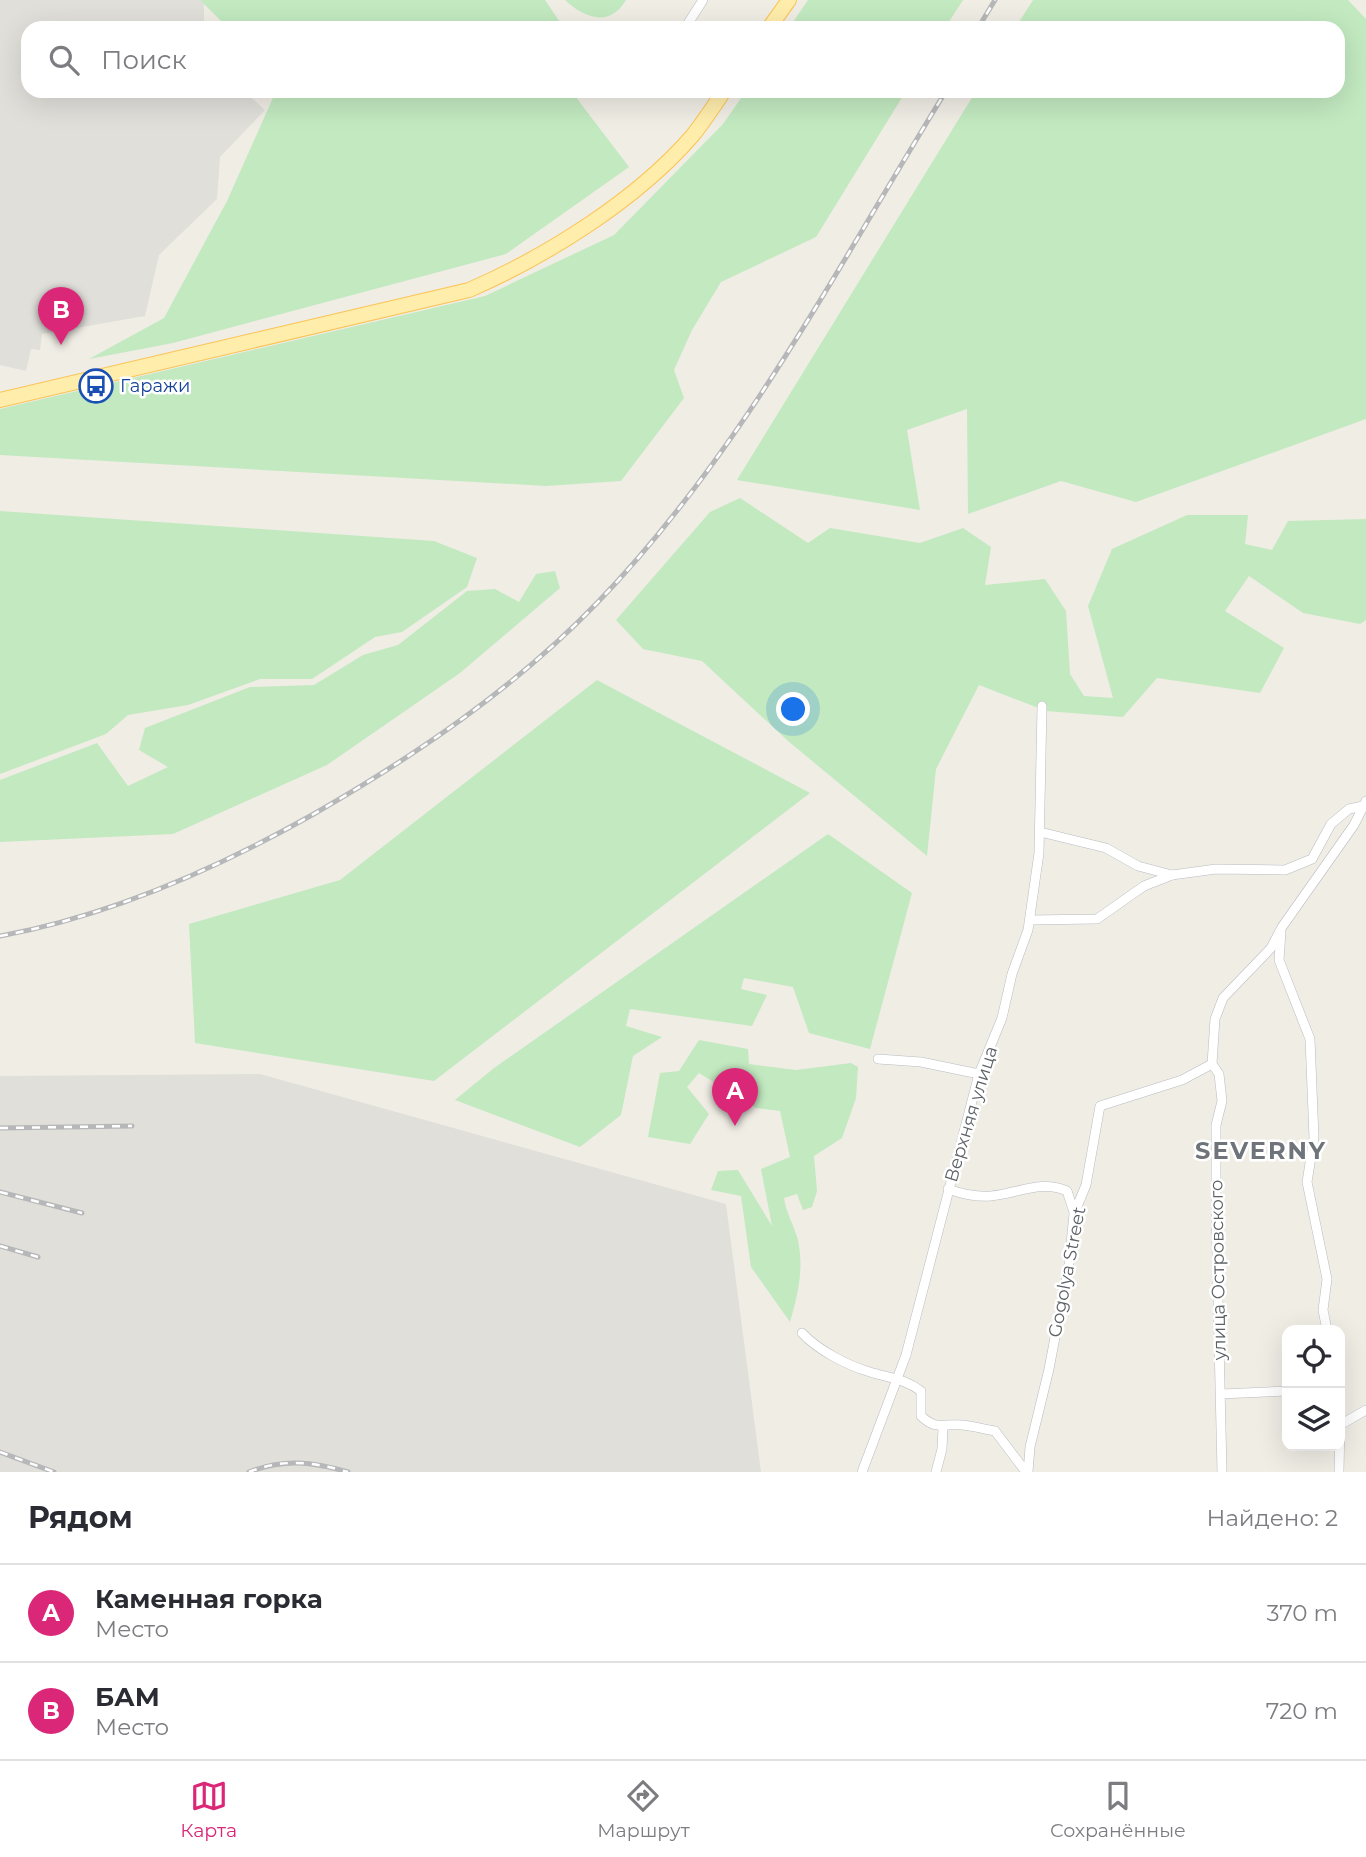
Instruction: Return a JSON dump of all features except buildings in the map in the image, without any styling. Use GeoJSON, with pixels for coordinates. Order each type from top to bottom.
{"type":"FeatureCollection","features":[{"type":"Feature","properties":{"kind":"main road"},"geometry":{"type":"LineString","coordinates":[[774,21],[789,0]]}},
{"type":"Feature","properties":{"kind":"main road"},"geometry":{"type":"LineString","coordinates":[[0,400],[469,290],[525,265],[598,217],[670,159],[694,134],[719,98]]}},
{"type":"Feature","properties":{"kind":"street"},"geometry":{"type":"LineString","coordinates":[[690,21],[704,0]]}},
{"type":"Feature","properties":{"kind":"street","name":"Верхняя улица"},"geometry":{"type":"LineString","coordinates":[[862,1472],[906,1355],[979,1074],[1002,1018],[1012,974],[1030,920],[1040,832],[1042,706]]}},
{"type":"Feature","properties":{"kind":"street"},"geometry":{"type":"LineString","coordinates":[[1030,920],[1097,919],[1144,886],[1172,875],[1216,869],[1285,870],[1312,859],[1331,824],[1349,809],[1365,804]]}},
{"type":"Feature","properties":{"kind":"street","name":"улица Островского"},"geometry":{"type":"LineString","coordinates":[[1222,1472],[1216,1125],[1222,1101],[1219,1074],[1212,1064],[1215,1018],[1223,998],[1271,948],[1282,927],[1313,886],[1365,804]]}},
{"type":"Feature","properties":{"kind":"street"},"geometry":{"type":"LineString","coordinates":[[1040,832],[1106,848],[1138,866],[1172,875]]}},
{"type":"Feature","properties":{"kind":"street"},"geometry":{"type":"LineString","coordinates":[[1282,927],[1279,960],[1310,1039],[1314,1138],[1307,1182],[1327,1279],[1323,1310],[1326,1325]]}},
{"type":"Feature","properties":{"kind":"street"},"geometry":{"type":"LineString","coordinates":[[878,1059],[921,1062],[979,1074]]}},
{"type":"Feature","properties":{"kind":"street","name":"Gogolya Street"},"geometry":{"type":"LineString","coordinates":[[1027,1472],[1069,1264],[1074,1214],[1086,1185],[1100,1106],[1182,1080],[1212,1064]]}},
{"type":"Feature","properties":{"kind":"street"},"geometry":{"type":"LineString","coordinates":[[948,1189],[970,1196],[995,1196],[1017,1189],[1058,1186],[1067,1191],[1074,1214]]}},
{"type":"Feature","properties":{"kind":"street"},"geometry":{"type":"LineString","coordinates":[[802,1333],[810,1342],[865,1371],[907,1381],[921,1391],[921,1416],[930,1424],[943,1428],[962,1425],[995,1432],[1027,1472]]}},
{"type":"Feature","properties":{"kind":"street"},"geometry":{"type":"LineString","coordinates":[[1221,1394],[1282,1391]]}},
{"type":"Feature","properties":{"kind":"street"},"geometry":{"type":"LineString","coordinates":[[1345,1420],[1366,1410]]}},
{"type":"Feature","properties":{"kind":"street"},"geometry":{"type":"LineString","coordinates":[[936,1472],[942,1449],[943,1428]]}},
{"type":"Feature","properties":{"kind":"street"},"geometry":{"type":"LineString","coordinates":[[1339,1451],[1339,1472]]}},
{"type":"Feature","properties":{"kind":"shaded area"},"geometry":{"type":"Polygon","coordinates":[[[0,0],[200,0],[204,4],[204,21],[21,21],[21,98],[252,98],[265,110],[220,157],[217,199],[159,255],[145,316],[42,334],[40,350],[31,349],[26,371],[0,365],[0,0]]]}},
{"type":"Feature","properties":{"kind":"shaded area"},"geometry":{"type":"Polygon","coordinates":[[[260,1074],[726,1204],[761,1472],[0,1472],[0,1076],[260,1074]]]}},
{"type":"Feature","properties":{"kind":"green space"},"geometry":{"type":"Polygon","coordinates":[[[200,0],[545,0],[559,21],[221,21],[200,0]]]}},
{"type":"Feature","properties":{"kind":"green space"},"geometry":{"type":"Polygon","coordinates":[[[565,0],[626,0],[613,14],[597,17],[581,12],[565,0]]]}},
{"type":"Feature","properties":{"kind":"green space"},"geometry":{"type":"Polygon","coordinates":[[[808,0],[963,0],[950,21],[794,21],[808,0]]]}},
{"type":"Feature","properties":{"kind":"green space"},"geometry":{"type":"Polygon","coordinates":[[[1033,0],[1348,0],[1366,19],[1366,419],[1136,502],[1061,481],[968,514],[967,409],[907,430],[920,510],[737,480],[972,98],[1345,98],[1345,21],[1020,21],[1033,0]]]}},
{"type":"Feature","properties":{"kind":"green space"},"geometry":{"type":"Polygon","coordinates":[[[273,98],[577,98],[629,167],[506,254],[173,343],[89,359],[164,318],[227,201],[273,98]]]}},
{"type":"Feature","properties":{"kind":"green space"},"geometry":{"type":"Polygon","coordinates":[[[741,98],[902,98],[816,237],[721,282],[692,330],[674,370],[684,398],[621,481],[546,486],[0,455],[0,409],[485,296],[614,235],[723,124],[741,98]]]}},
{"type":"Feature","properties":{"kind":"green space"},"geometry":{"type":"Polygon","coordinates":[[[740,498],[808,543],[830,528],[920,543],[963,528],[991,547],[985,585],[1045,579],[1066,611],[1070,674],[1084,696],[1113,698],[1088,606],[1112,549],[1187,515],[1248,515],[1245,544],[1272,550],[1288,521],[1366,519],[1366,620],[1360,624],[1303,613],[1249,576],[1225,611],[1284,648],[1260,693],[1157,678],[1123,717],[1046,711],[979,685],[936,769],[927,856],[788,741],[702,661],[643,649],[616,620],[710,512],[740,498]]]}},
{"type":"Feature","properties":{"kind":"green space"},"geometry":{"type":"Polygon","coordinates":[[[0,511],[434,541],[477,558],[467,587],[402,632],[375,637],[312,679],[260,679],[188,705],[128,715],[106,734],[0,774],[0,511]]]}},
{"type":"Feature","properties":{"kind":"green space"},"geometry":{"type":"Polygon","coordinates":[[[555,571],[560,588],[460,673],[327,765],[173,834],[0,842],[0,780],[97,743],[128,786],[168,767],[139,750],[145,728],[250,687],[314,685],[363,655],[398,645],[467,591],[495,589],[519,602],[536,574],[555,571]]]}},
{"type":"Feature","properties":{"kind":"green space"},"geometry":{"type":"Polygon","coordinates":[[[597,680],[810,793],[434,1081],[195,1043],[189,924],[340,880],[597,680]]]}},
{"type":"Feature","properties":{"kind":"green space"},"geometry":{"type":"Polygon","coordinates":[[[828,834],[912,893],[870,1049],[809,1033],[793,987],[744,978],[741,989],[767,995],[752,1026],[630,1009],[626,1026],[662,1037],[633,1056],[621,1115],[580,1147],[455,1100],[494,1068],[828,834]]]}},
{"type":"Feature","properties":{"kind":"green space"},"geometry":{"type":"Polygon","coordinates":[[[699,1040],[748,1049],[749,1064],[796,1070],[851,1063],[858,1067],[856,1098],[842,1138],[814,1156],[817,1191],[812,1207],[803,1210],[797,1194],[784,1198],[798,1240],[800,1262],[798,1292],[790,1322],[751,1267],[741,1196],[711,1190],[718,1171],[738,1170],[772,1226],[761,1169],[790,1157],[780,1111],[756,1108],[699,1073],[687,1087],[709,1114],[690,1144],[648,1137],[660,1073],[679,1071],[699,1040]]]}},
{"type":"Feature","properties":{"kind":"railway"},"geometry":{"type":"LineString","coordinates":[[982,21],[995,0]]}},
{"type":"Feature","properties":{"kind":"railway"},"geometry":{"type":"LineString","coordinates":[[0,936],[41,927],[121,903],[200,872],[276,835],[426,744],[532,664],[597,603],[649,545],[697,485],[785,357],[942,98]]}},
{"type":"Feature","properties":{"kind":"railway"},"geometry":{"type":"LineString","coordinates":[[0,1128],[132,1126]]}},
{"type":"Feature","properties":{"kind":"railway"},"geometry":{"type":"LineString","coordinates":[[0,1192],[82,1213]]}},
{"type":"Feature","properties":{"kind":"railway"},"geometry":{"type":"LineString","coordinates":[[0,1246],[38,1257]]}},
{"type":"Feature","properties":{"kind":"railway"},"geometry":{"type":"LineString","coordinates":[[0,1452],[54,1472]]}},
{"type":"Feature","properties":{"kind":"railway"},"geometry":{"type":"LineString","coordinates":[[249,1472],[286,1463],[323,1466],[348,1472]]}},
{"type":"Feature","properties":{"kind":"place","name":"БАМ"},"geometry":{"type":"Point","coordinates":[61,345]}},
{"type":"Feature","properties":{"kind":"place","name":"Гаражи"},"geometry":{"type":"Point","coordinates":[96,386]}},
{"type":"Feature","properties":{"kind":"place","name":"Каменная горка"},"geometry":{"type":"Point","coordinates":[735,1126]}},
{"type":"Feature","properties":{"kind":"district","name":"SEVERNY"},"geometry":{"type":"Point","coordinates":[1261,1150]}}]}
